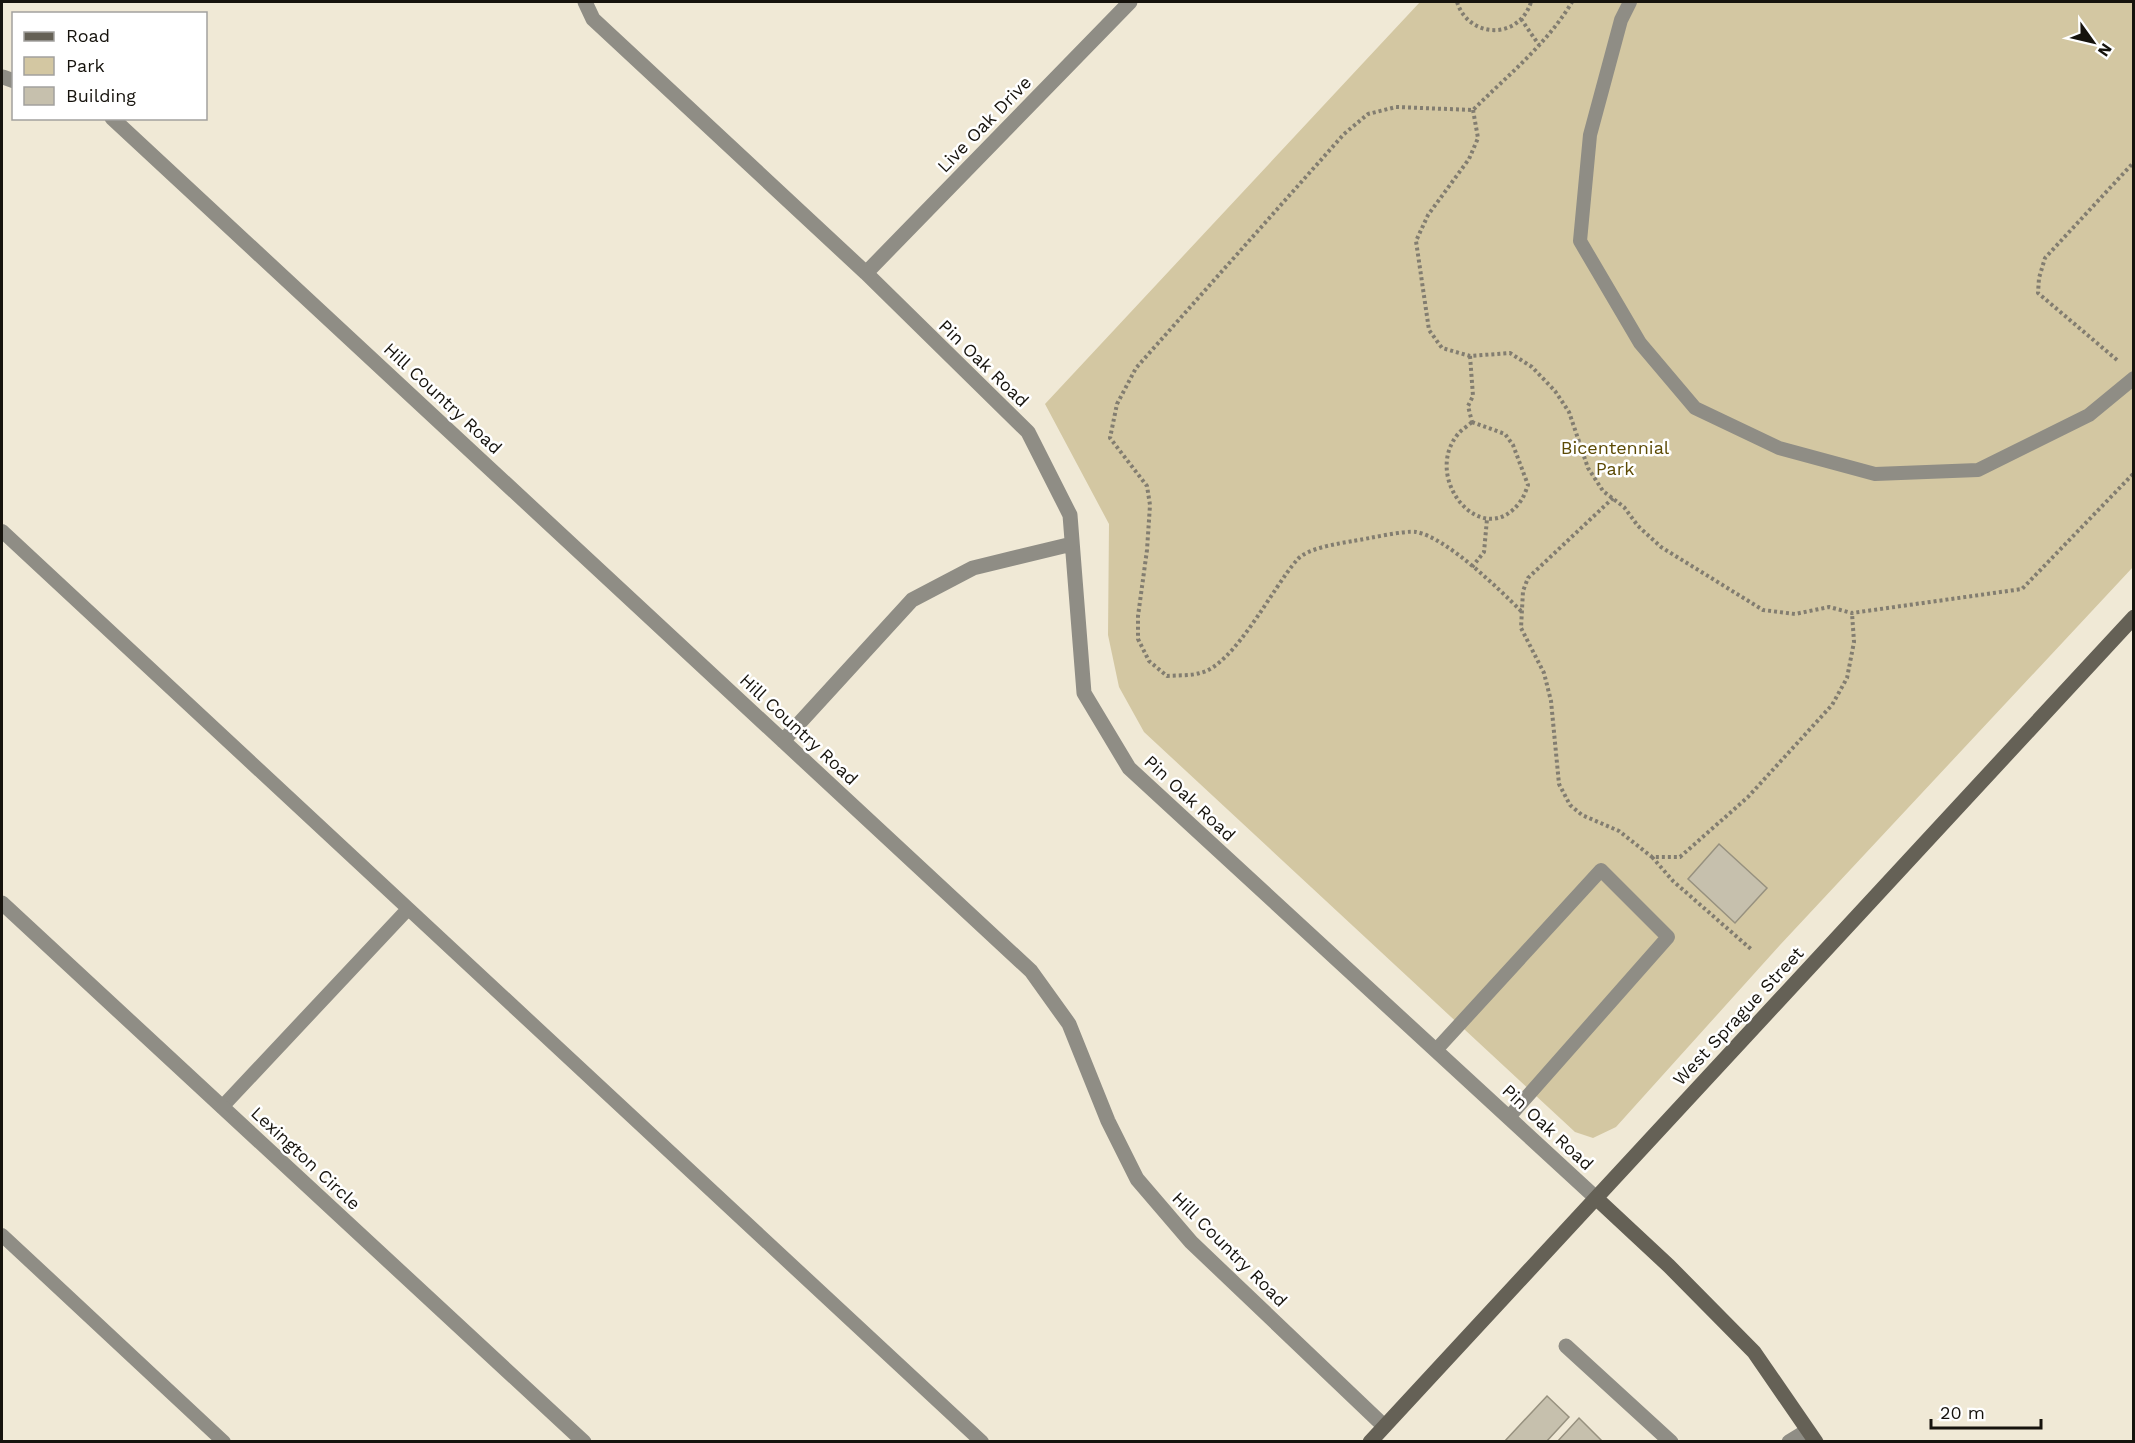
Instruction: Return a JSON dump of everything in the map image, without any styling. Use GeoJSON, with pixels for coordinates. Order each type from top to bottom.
{"type":"FeatureCollection","features":[{"type":"Feature","properties":{"kind":"street","name":"Pin Oak Road"},"geometry":{"type":"LineString","coordinates":[[585,2],[593,19],[866,273],[1028,432],[1070,515],[1084,693],[1129,768],[1669,1266],[1754,1352],[1811,1436]]}},
{"type":"Feature","properties":{"kind":"street","name":"Live Oak Drive"},"geometry":{"type":"LineString","coordinates":[[866,273],[1130,2]]}},
{"type":"Feature","properties":{"kind":"street","name":"Hill Country Road"},"geometry":{"type":"LineString","coordinates":[[114,120],[1031,971],[1069,1024],[1108,1121],[1137,1179],[1191,1242],[1384,1426]]}},
{"type":"Feature","properties":{"kind":"street"},"geometry":{"type":"LineString","coordinates":[[783,741],[912,600],[973,568],[1072,544]]}},
{"type":"Feature","properties":{"kind":"street","name":"West Sprague Street"},"geometry":{"type":"LineString","coordinates":[[1370,1442],[2133,617]]}},
{"type":"Feature","properties":{"kind":"street","name":"Lexington Circle"},"geometry":{"type":"LineString","coordinates":[[2,903],[584,1442]]}},
{"type":"Feature","properties":{"kind":"street"},"geometry":{"type":"LineString","coordinates":[[1566,1346],[1671,1442]]}},
{"type":"Feature","properties":{"kind":"street"},"geometry":{"type":"LineString","coordinates":[[1789,1442],[1811,1436]]}},
{"type":"Feature","properties":{"kind":"lane"},"geometry":{"type":"LineString","coordinates":[[1630,2],[1621,21],[1590,135],[1580,241],[1640,343],[1695,408],[1779,448],[1875,474],[1978,470],[2090,415],[2133,378]]}},
{"type":"Feature","properties":{"kind":"lane"},"geometry":{"type":"LineString","coordinates":[[2,531],[982,1442]]}},
{"type":"Feature","properties":{"kind":"lane"},"geometry":{"type":"LineString","coordinates":[[1436,1050],[1602,870],[1668,937],[1509,1117]]}},
{"type":"Feature","properties":{"kind":"lane"},"geometry":{"type":"LineString","coordinates":[[222,1107],[408,909]]}},
{"type":"Feature","properties":{"kind":"lane"},"geometry":{"type":"LineString","coordinates":[[2,1235],[224,1442]]}},
{"type":"Feature","properties":{"kind":"path"},"geometry":{"type":"LineString","coordinates":[[1457,2],[1463,15],[1473,24],[1485,29],[1498,30],[1521,19],[1529,9],[1531,2]]}},
{"type":"Feature","properties":{"kind":"path"},"geometry":{"type":"LineString","coordinates":[[1521,612],[1489,579],[1433,538],[1415,532],[1343,543],[1318,549],[1298,558],[1256,619],[1226,657],[1201,673],[1167,676],[1149,661],[1138,639],[1138,616],[1147,550],[1150,505],[1148,486],[1110,438],[1116,404],[1136,368],[1344,134],[1368,114],[1396,107],[1473,110],[1559,24],[1572,2]]}},
{"type":"Feature","properties":{"kind":"path"},"geometry":{"type":"LineString","coordinates":[[1521,19],[1539,45]]}},
{"type":"Feature","properties":{"kind":"path"},"geometry":{"type":"LineString","coordinates":[[1473,110],[1478,138],[1469,159],[1428,215],[1416,241],[1429,330],[1442,348],[1470,356],[1510,353],[1532,367],[1555,391],[1569,412],[1588,468],[1603,491],[1624,507],[1638,526],[1661,547],[1763,610],[1795,614],[1829,607],[1852,613],[2022,589],[2133,473]]}},
{"type":"Feature","properties":{"kind":"path"},"geometry":{"type":"LineString","coordinates":[[2118,361],[2038,293],[2039,278],[2045,258],[2133,162]]}},
{"type":"Feature","properties":{"kind":"path"},"geometry":{"type":"LineString","coordinates":[[1470,356],[1473,396],[1468,406],[1472,422]]}},
{"type":"Feature","properties":{"kind":"path"},"geometry":{"type":"LineString","coordinates":[[1472,422],[1504,434],[1513,446],[1528,485],[1520,502],[1502,517],[1487,519],[1468,512],[1452,492],[1445,464],[1450,446],[1458,433],[1472,422]]}},
{"type":"Feature","properties":{"kind":"path"},"geometry":{"type":"LineString","coordinates":[[1612,498],[1528,578],[1523,591],[1521,628],[1544,673],[1551,701],[1559,784],[1570,805],[1582,815],[1619,831],[1652,857],[1673,881],[1752,950]]}},
{"type":"Feature","properties":{"kind":"path"},"geometry":{"type":"LineString","coordinates":[[1472,567],[1484,552],[1487,519]]}},
{"type":"Feature","properties":{"kind":"path"},"geometry":{"type":"LineString","coordinates":[[1652,857],[1680,857],[1748,797],[1832,705],[1847,678],[1854,642],[1852,613]]}},
{"type":"Feature","properties":{"kind":"green space","name":"Bicentennial Park"},"geometry":{"type":"Polygon","coordinates":[[[1420,2],[2133,2],[2133,567],[1780,945],[1616,1127],[1593,1138],[1575,1132],[1144,732],[1119,687],[1108,635],[1109,524],[1045,404],[1420,2]]]}},
{"type":"Feature","properties":{"kind":"building"},"geometry":{"type":"Polygon","coordinates":[[[1719,844],[1767,888],[1735,923],[1688,879],[1719,844]]]}},
{"type":"Feature","properties":{"kind":"building"},"geometry":{"type":"Polygon","coordinates":[[[1547,1396],[1569,1417],[1546,1442],[1504,1442],[1547,1396]]]}},
{"type":"Feature","properties":{"kind":"building"},"geometry":{"type":"Polygon","coordinates":[[[1579,1418],[1603,1442],[1557,1442],[1579,1418]]]}}]}
